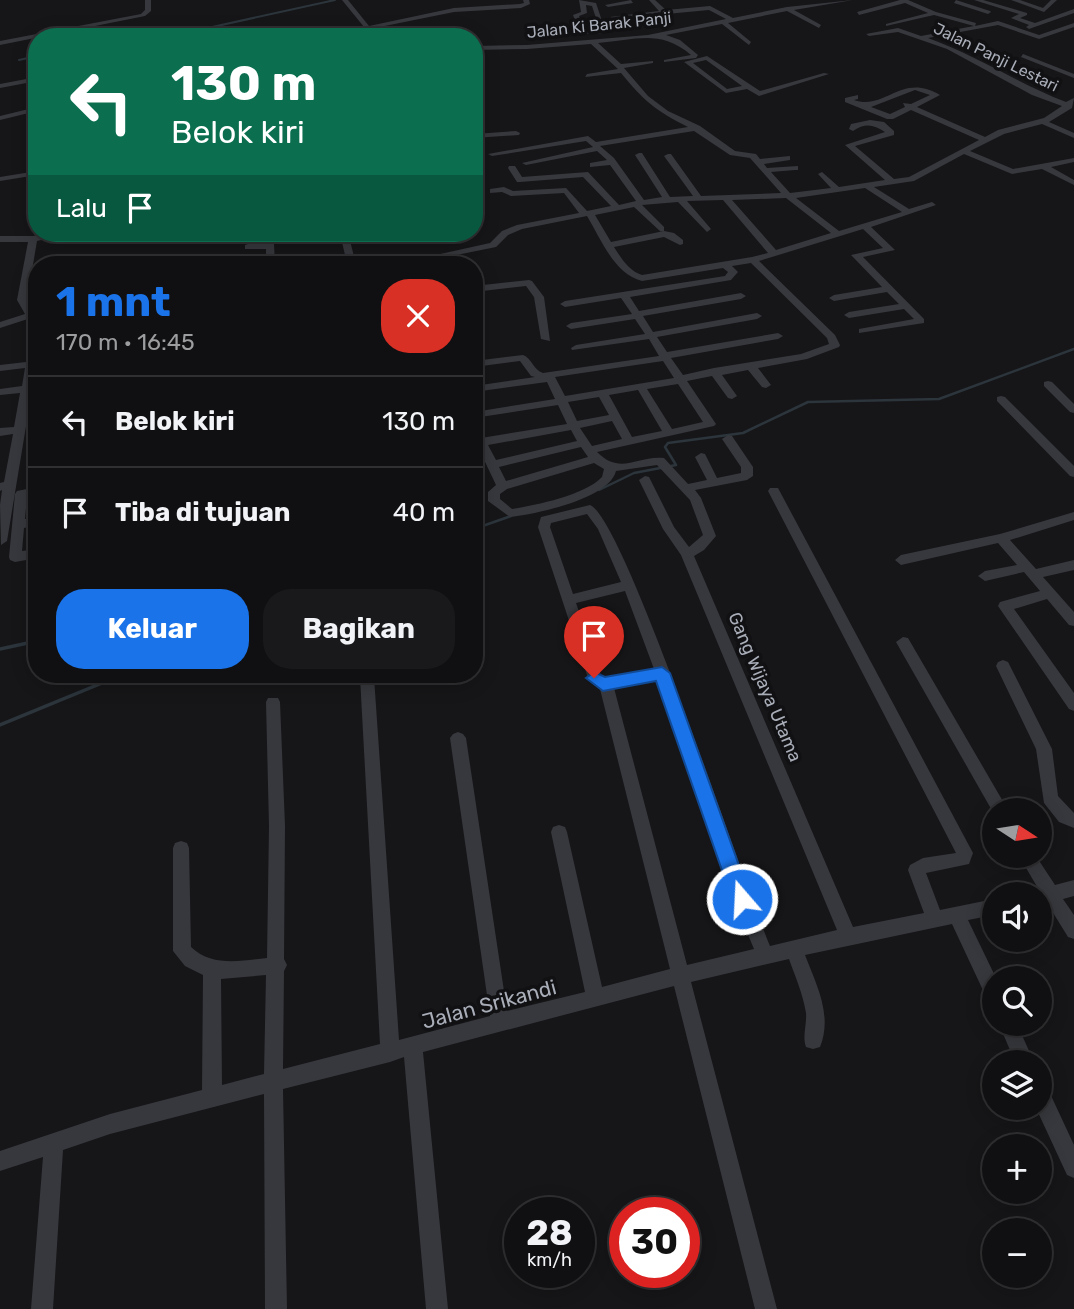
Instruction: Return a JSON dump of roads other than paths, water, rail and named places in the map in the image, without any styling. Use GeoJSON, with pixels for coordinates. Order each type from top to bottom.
{"type":"FeatureCollection","features":[{"type":"Feature","properties":{"kind":"street"},"geometry":{"type":"LineString","coordinates":[[81,28],[143,15],[148,11],[148,0]]}},
{"type":"Feature","properties":{"kind":"street"},"geometry":{"type":"LineString","coordinates":[[485,0],[496,0]]}},
{"type":"Feature","properties":{"kind":"street"},"geometry":{"type":"LineString","coordinates":[[336,7],[347,3],[351,13],[368,28],[454,10],[521,6],[527,4],[526,0]]}},
{"type":"Feature","properties":{"kind":"street"},"geometry":{"type":"LineString","coordinates":[[652,0],[665,13]]}},
{"type":"Feature","properties":{"kind":"street"},"geometry":{"type":"LineString","coordinates":[[677,0],[688,10]]}},
{"type":"Feature","properties":{"kind":"street","name":"Jalan Ki Barak Panji"},"geometry":{"type":"LineString","coordinates":[[483,48],[596,42],[663,43],[723,22],[850,0]]}},
{"type":"Feature","properties":{"kind":"street"},"geometry":{"type":"LineString","coordinates":[[978,0],[1026,14]]}},
{"type":"Feature","properties":{"kind":"street"},"geometry":{"type":"LineString","coordinates":[[1012,0],[1044,10],[1051,1]]}},
{"type":"Feature","properties":{"kind":"street"},"geometry":{"type":"LineString","coordinates":[[583,1],[594,4],[604,31],[582,33],[576,15],[584,13],[583,1]]}},
{"type":"Feature","properties":{"kind":"street"},"geometry":{"type":"LineString","coordinates":[[608,5],[630,1],[640,12]]}},
{"type":"Feature","properties":{"kind":"street"},"geometry":{"type":"LineString","coordinates":[[859,13],[905,1]]}},
{"type":"Feature","properties":{"kind":"street","name":"Jalan Panji Lestari"},"geometry":{"type":"LineString","coordinates":[[905,1],[934,13],[979,25]]}},
{"type":"Feature","properties":{"kind":"street"},"geometry":{"type":"LineString","coordinates":[[956,2],[993,13]]}},
{"type":"Feature","properties":{"kind":"street"},"geometry":{"type":"LineString","coordinates":[[886,16],[920,7]]}},
{"type":"Feature","properties":{"kind":"street"},"geometry":{"type":"LineString","coordinates":[[1036,25],[1014,18],[1037,7]]}},
{"type":"Feature","properties":{"kind":"street"},"geometry":{"type":"LineString","coordinates":[[612,14],[665,13],[710,8],[733,20]]}},
{"type":"Feature","properties":{"kind":"street"},"geometry":{"type":"LineString","coordinates":[[984,16],[1005,8]]}},
{"type":"Feature","properties":{"kind":"street"},"geometry":{"type":"LineString","coordinates":[[787,9],[819,26]]}},
{"type":"Feature","properties":{"kind":"street"},"geometry":{"type":"LineString","coordinates":[[1018,30],[1074,11]]}},
{"type":"Feature","properties":{"kind":"street"},"geometry":{"type":"LineString","coordinates":[[888,25],[934,13]]}},
{"type":"Feature","properties":{"kind":"street"},"geometry":{"type":"LineString","coordinates":[[723,22],[749,43]]}},
{"type":"Feature","properties":{"kind":"street"},"geometry":{"type":"LineString","coordinates":[[979,25],[998,23],[1038,37],[1074,25]]}},
{"type":"Feature","properties":{"kind":"street","name":"Jalan Panji Lestari"},"geometry":{"type":"LineString","coordinates":[[921,38],[979,25]]}},
{"type":"Feature","properties":{"kind":"street"},"geometry":{"type":"LineString","coordinates":[[869,34],[898,30],[921,38]]}},
{"type":"Feature","properties":{"kind":"street"},"geometry":{"type":"LineString","coordinates":[[594,33],[596,42],[665,113],[697,128],[733,153],[751,155],[787,195],[836,233]]}},
{"type":"Feature","properties":{"kind":"street","name":"Jalan Panji Lestari"},"geometry":{"type":"LineString","coordinates":[[921,38],[949,48],[1014,83],[1025,82],[1070,103]]}},
{"type":"Feature","properties":{"kind":"street"},"geometry":{"type":"LineString","coordinates":[[0,43],[28,39]]}},
{"type":"Feature","properties":{"kind":"street"},"geometry":{"type":"LineString","coordinates":[[663,43],[676,40],[698,58]]}},
{"type":"Feature","properties":{"kind":"street"},"geometry":{"type":"LineString","coordinates":[[663,43],[678,59]]}},
{"type":"Feature","properties":{"kind":"street"},"geometry":{"type":"LineString","coordinates":[[1023,56],[1074,76]]}},
{"type":"Feature","properties":{"kind":"street"},"geometry":{"type":"LineString","coordinates":[[698,58],[687,62],[726,91],[750,89]]}},
{"type":"Feature","properties":{"kind":"street"},"geometry":{"type":"LineString","coordinates":[[666,61],[707,58],[759,94],[826,74]]}},
{"type":"Feature","properties":{"kind":"street"},"geometry":{"type":"LineString","coordinates":[[587,76],[648,59]]}},
{"type":"Feature","properties":{"kind":"street"},"geometry":{"type":"LineString","coordinates":[[0,86],[28,81]]}},
{"type":"Feature","properties":{"kind":"street"},"geometry":{"type":"LineString","coordinates":[[865,106],[915,88],[936,94],[884,123]]}},
{"type":"Feature","properties":{"kind":"street"},"geometry":{"type":"LineString","coordinates":[[732,99],[750,89]]}},
{"type":"Feature","properties":{"kind":"street"},"geometry":{"type":"LineString","coordinates":[[855,97],[848,100],[865,106],[891,133],[849,146],[891,181]]}},
{"type":"Feature","properties":{"kind":"street"},"geometry":{"type":"LineString","coordinates":[[890,98],[985,140]]}},
{"type":"Feature","properties":{"kind":"street"},"geometry":{"type":"LineString","coordinates":[[440,256],[486,247],[513,229],[639,203],[698,197],[787,195],[916,178],[1001,132],[1044,122],[1070,103]]}},
{"type":"Feature","properties":{"kind":"street"},"geometry":{"type":"LineString","coordinates":[[0,118],[28,111]]}},
{"type":"Feature","properties":{"kind":"street"},"geometry":{"type":"LineString","coordinates":[[853,129],[854,126],[867,122],[905,124]]}},
{"type":"Feature","properties":{"kind":"street"},"geometry":{"type":"LineString","coordinates":[[1044,122],[1074,136]]}},
{"type":"Feature","properties":{"kind":"street"},"geometry":{"type":"LineString","coordinates":[[526,163],[598,146],[697,128]]}},
{"type":"Feature","properties":{"kind":"street"},"geometry":{"type":"LineString","coordinates":[[483,135],[516,133]]}},
{"type":"Feature","properties":{"kind":"street"},"geometry":{"type":"LineString","coordinates":[[492,154],[588,138],[612,162],[639,203],[662,229]]}},
{"type":"Feature","properties":{"kind":"street"},"geometry":{"type":"LineString","coordinates":[[965,152],[1010,172],[1074,160]]}},
{"type":"Feature","properties":{"kind":"street"},"geometry":{"type":"LineString","coordinates":[[639,155],[667,199]]}},
{"type":"Feature","properties":{"kind":"street"},"geometry":{"type":"LineString","coordinates":[[668,156],[698,197]]}},
{"type":"Feature","properties":{"kind":"street"},"geometry":{"type":"LineString","coordinates":[[759,162],[787,158]]}},
{"type":"Feature","properties":{"kind":"street"},"geometry":{"type":"LineString","coordinates":[[593,165],[612,162]]}},
{"type":"Feature","properties":{"kind":"street"},"geometry":{"type":"LineString","coordinates":[[1043,166],[1074,183]]}},
{"type":"Feature","properties":{"kind":"street"},"geometry":{"type":"LineString","coordinates":[[512,167],[520,180],[585,174],[617,208]]}},
{"type":"Feature","properties":{"kind":"street"},"geometry":{"type":"LineString","coordinates":[[767,170],[795,168]]}},
{"type":"Feature","properties":{"kind":"street"},"geometry":{"type":"LineString","coordinates":[[0,178],[28,174]]}},
{"type":"Feature","properties":{"kind":"street"},"geometry":{"type":"LineString","coordinates":[[822,174],[837,189]]}},
{"type":"Feature","properties":{"kind":"street"},"geometry":{"type":"LineString","coordinates":[[864,184],[908,212]]}},
{"type":"Feature","properties":{"kind":"street"},"geometry":{"type":"LineString","coordinates":[[493,191],[504,189],[513,194],[566,190],[588,214],[629,272],[642,278],[753,260],[932,205]]}},
{"type":"Feature","properties":{"kind":"street"},"geometry":{"type":"LineString","coordinates":[[724,196],[774,254]]}},
{"type":"Feature","properties":{"kind":"street"},"geometry":{"type":"LineString","coordinates":[[681,200],[707,229]]}},
{"type":"Feature","properties":{"kind":"street"},"geometry":{"type":"LineString","coordinates":[[863,331],[921,321],[856,256],[890,250],[865,226]]}},
{"type":"Feature","properties":{"kind":"street"},"geometry":{"type":"LineString","coordinates":[[609,245],[664,234],[680,242]]}},
{"type":"Feature","properties":{"kind":"street"},"geometry":{"type":"LineString","coordinates":[[0,239],[28,239]]}},
{"type":"Feature","properties":{"kind":"street"},"geometry":{"type":"LineString","coordinates":[[248,247],[271,246],[271,256]]}},
{"type":"Feature","properties":{"kind":"street"},"geometry":{"type":"LineString","coordinates":[[483,414],[803,357],[835,345],[831,337],[753,260]]}},
{"type":"Feature","properties":{"kind":"street"},"geometry":{"type":"LineString","coordinates":[[565,304],[732,276],[733,272],[727,266]]}},
{"type":"Feature","properties":{"kind":"street"},"geometry":{"type":"LineString","coordinates":[[28,267],[22,300],[28,307]]}},
{"type":"Feature","properties":{"kind":"street"},"geometry":{"type":"LineString","coordinates":[[483,288],[529,283],[539,298],[546,339]]}},
{"type":"Feature","properties":{"kind":"street"},"geometry":{"type":"LineString","coordinates":[[834,298],[889,289]]}},
{"type":"Feature","properties":{"kind":"street"},"geometry":{"type":"LineString","coordinates":[[491,465],[590,451],[710,424],[624,295]]}},
{"type":"Feature","properties":{"kind":"street"},"geometry":{"type":"LineString","coordinates":[[571,326],[741,296]]}},
{"type":"Feature","properties":{"kind":"street"},"geometry":{"type":"LineString","coordinates":[[849,315],[905,306]]}},
{"type":"Feature","properties":{"kind":"street"},"geometry":{"type":"LineString","coordinates":[[0,325],[28,315]]}},
{"type":"Feature","properties":{"kind":"street"},"geometry":{"type":"LineString","coordinates":[[576,348],[757,316]]}},
{"type":"Feature","properties":{"kind":"street"},"geometry":{"type":"LineString","coordinates":[[483,388],[778,336]]}},
{"type":"Feature","properties":{"kind":"street"},"geometry":{"type":"LineString","coordinates":[[483,363],[523,358],[535,374],[550,377]]}},
{"type":"Feature","properties":{"kind":"street"},"geometry":{"type":"LineString","coordinates":[[0,369],[28,365],[19,430],[6,456],[9,484],[2,516],[1,541]]}},
{"type":"Feature","properties":{"kind":"street"},"geometry":{"type":"LineString","coordinates":[[750,365],[766,385]]}},
{"type":"Feature","properties":{"kind":"street"},"geometry":{"type":"LineString","coordinates":[[714,371],[732,396]]}},
{"type":"Feature","properties":{"kind":"street"},"geometry":{"type":"LineString","coordinates":[[550,377],[590,451],[610,467],[665,466],[687,488],[704,515],[710,536],[705,543],[687,554]]}},
{"type":"Feature","properties":{"kind":"street"},"geometry":{"type":"LineString","coordinates":[[1048,384],[1074,410]]}},
{"type":"Feature","properties":{"kind":"street"},"geometry":{"type":"LineString","coordinates":[[641,387],[668,433]]}},
{"type":"Feature","properties":{"kind":"street"},"geometry":{"type":"LineString","coordinates":[[0,392],[24,389]]}},
{"type":"Feature","properties":{"kind":"street"},"geometry":{"type":"LineString","coordinates":[[602,393],[629,442]]}},
{"type":"Feature","properties":{"kind":"street"},"geometry":{"type":"LineString","coordinates":[[1002,399],[1074,473]]}},
{"type":"Feature","properties":{"kind":"street"},"geometry":{"type":"LineString","coordinates":[[483,442],[615,418]]}},
{"type":"Feature","properties":{"kind":"street"},"geometry":{"type":"LineString","coordinates":[[0,432],[19,430]]}},
{"type":"Feature","properties":{"kind":"street"},"geometry":{"type":"LineString","coordinates":[[687,488],[747,476],[747,467],[728,439]]}},
{"type":"Feature","properties":{"kind":"street"},"geometry":{"type":"LineString","coordinates":[[483,451],[503,486]]}},
{"type":"Feature","properties":{"kind":"street"},"geometry":{"type":"LineString","coordinates":[[590,451],[503,486],[494,492],[494,501],[505,511],[515,513],[598,487],[608,478],[610,467]]}},
{"type":"Feature","properties":{"kind":"street"},"geometry":{"type":"LineString","coordinates":[[701,457],[714,483]]}},
{"type":"Feature","properties":{"kind":"street","name":"Gang Wijaya Utama"},"geometry":{"type":"LineString","coordinates":[[645,480],[669,529],[687,554],[848,936]]}},
{"type":"Feature","properties":{"kind":"street"},"geometry":{"type":"LineString","coordinates":[[9,484],[21,494]]}},
{"type":"Feature","properties":{"kind":"street"},"geometry":{"type":"LineString","coordinates":[[774,491],[965,853],[963,859],[916,870],[935,920]]}},
{"type":"Feature","properties":{"kind":"street"},"geometry":{"type":"LineString","coordinates":[[21,494],[28,493]]}},
{"type":"Feature","properties":{"kind":"street"},"geometry":{"type":"LineString","coordinates":[[21,494],[15,557],[28,555]]}},
{"type":"Feature","properties":{"kind":"street"},"geometry":{"type":"LineString","coordinates":[[662,673],[606,684],[598,683],[594,678],[542,523],[548,518],[593,510],[612,543],[662,673],[742,899],[766,957]]}},
{"type":"Feature","properties":{"kind":"street"},"geometry":{"type":"LineString","coordinates":[[901,560],[1001,538],[1074,516]]}},
{"type":"Feature","properties":{"kind":"street"},"geometry":{"type":"LineString","coordinates":[[18,525],[28,523]]}},
{"type":"Feature","properties":{"kind":"street"},"geometry":{"type":"LineString","coordinates":[[1001,538],[1073,618]]}},
{"type":"Feature","properties":{"kind":"street"},"geometry":{"type":"LineString","coordinates":[[985,576],[1074,565]]}},
{"type":"Feature","properties":{"kind":"street"},"geometry":{"type":"LineString","coordinates":[[569,600],[628,585]]}},
{"type":"Feature","properties":{"kind":"street"},"geometry":{"type":"LineString","coordinates":[[1049,594],[1005,606],[1074,705]]}},
{"type":"Feature","properties":{"kind":"street"},"geometry":{"type":"LineString","coordinates":[[903,642],[993,798]]}},
{"type":"Feature","properties":{"kind":"street"},"geometry":{"type":"LineString","coordinates":[[1003,666],[1044,749],[1050,798],[1065,817],[1074,821]]}},
{"type":"Feature","properties":{"kind":"street"},"geometry":{"type":"LineString","coordinates":[[367,683],[390,1053]]}},
{"type":"Feature","properties":{"kind":"street"},"geometry":{"type":"LineString","coordinates":[[606,684],[683,975],[726,1162],[766,1309]]}},
{"type":"Feature","properties":{"kind":"street"},"geometry":{"type":"LineString","coordinates":[[274,702],[278,816],[278,965],[274,1082],[276,1309]]}},
{"type":"Feature","properties":{"kind":"street"},"geometry":{"type":"LineString","coordinates":[[458,738],[500,1024]]}},
{"type":"Feature","properties":{"kind":"street"},"geometry":{"type":"LineString","coordinates":[[559,832],[595,998]]}},
{"type":"Feature","properties":{"kind":"street"},"geometry":{"type":"LineString","coordinates":[[181,848],[182,951],[190,961],[212,970],[278,965]]}},
{"type":"Feature","properties":{"kind":"street"},"geometry":{"type":"LineString","coordinates":[[1052,894],[1074,888]]}},
{"type":"Feature","properties":{"kind":"street"},"geometry":{"type":"LineString","coordinates":[[1052,904],[1074,931]]}},
{"type":"Feature","properties":{"kind":"street","name":"Jalan Srikandi"},"geometry":{"type":"LineString","coordinates":[[0,1161],[54,1141],[683,975],[848,936],[982,910]]}},
{"type":"Feature","properties":{"kind":"street"},"geometry":{"type":"LineString","coordinates":[[957,915],[982,969]]}},
{"type":"Feature","properties":{"kind":"street"},"geometry":{"type":"LineString","coordinates":[[794,949],[815,1012],[814,1040]]}},
{"type":"Feature","properties":{"kind":"street"},"geometry":{"type":"LineString","coordinates":[[212,970],[212,1098]]}},
{"type":"Feature","properties":{"kind":"street"},"geometry":{"type":"LineString","coordinates":[[413,1048],[437,1309]]}},
{"type":"Feature","properties":{"kind":"street"},"geometry":{"type":"LineString","coordinates":[[1052,1120],[1074,1168]]}},
{"type":"Feature","properties":{"kind":"street"},"geometry":{"type":"LineString","coordinates":[[41,1309],[54,1141]]}},
{"type":"Feature","properties":{"kind":"waterway"},"geometry":{"type":"LineString","coordinates":[[208,28],[335,0]]}},
{"type":"Feature","properties":{"kind":"waterway"},"geometry":{"type":"LineString","coordinates":[[19,60],[28,58]]}},
{"type":"Feature","properties":{"kind":"waterway"},"geometry":{"type":"LineString","coordinates":[[599,490],[634,473],[676,465],[665,447],[668,443],[743,433],[808,402],[939,399],[1074,349]]}},
{"type":"Feature","properties":{"kind":"waterway"},"geometry":{"type":"LineString","coordinates":[[483,526],[511,516]]}},
{"type":"Feature","properties":{"kind":"waterway"},"geometry":{"type":"LineString","coordinates":[[0,649],[28,643]]}},
{"type":"Feature","properties":{"kind":"waterway"},"geometry":{"type":"LineString","coordinates":[[0,725],[102,683]]}}]}
